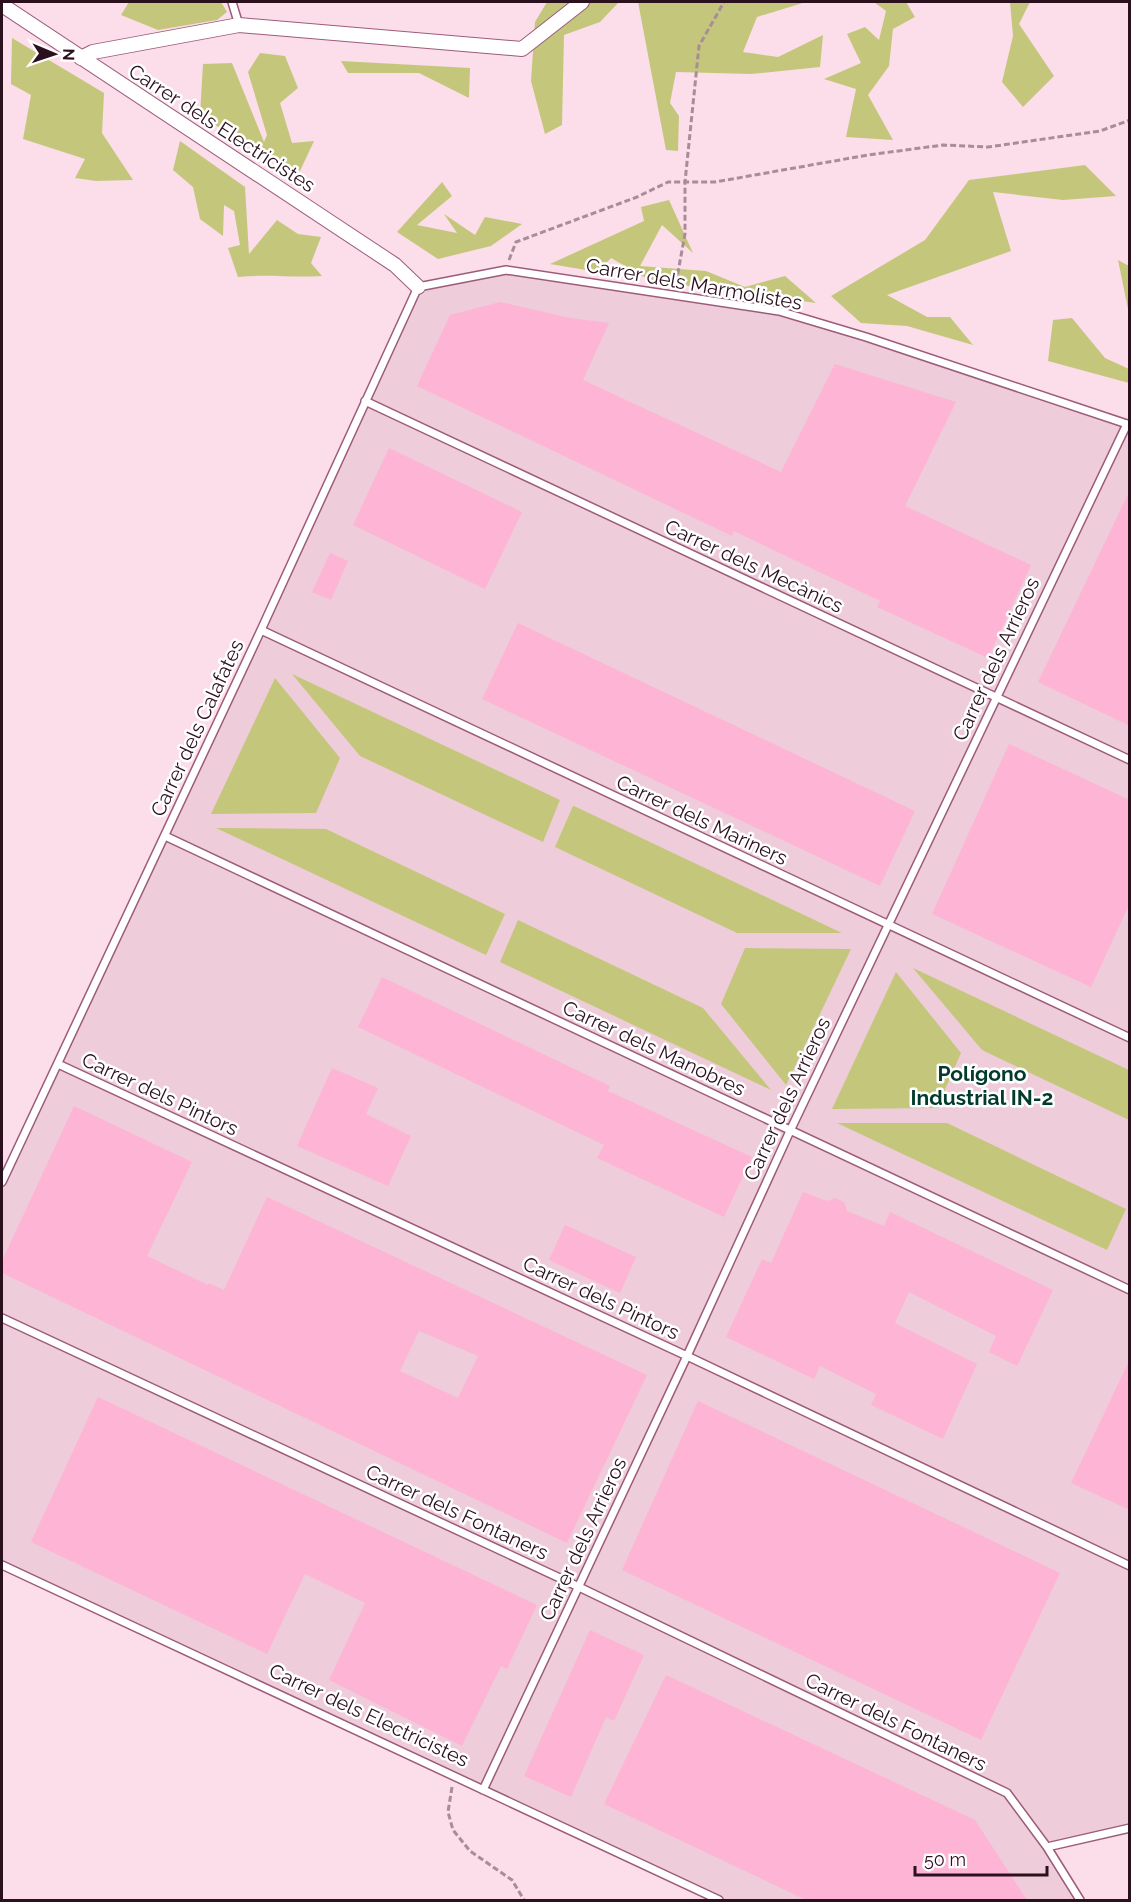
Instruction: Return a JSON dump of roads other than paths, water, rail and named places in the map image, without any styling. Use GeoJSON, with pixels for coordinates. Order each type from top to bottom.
{"type":"FeatureCollection","features":[{"type":"Feature","properties":{"kind":"street"},"geometry":{"type":"LineString","coordinates":[[81,58],[93,52],[239,26],[522,49],[582,2]]}},
{"type":"Feature","properties":{"kind":"street","name":"Carrer dels Electricistes"},"geometry":{"type":"LineString","coordinates":[[2,5],[395,265],[418,287]]}},
{"type":"Feature","properties":{"kind":"lane"},"geometry":{"type":"LineString","coordinates":[[232,2],[239,26]]}},
{"type":"Feature","properties":{"kind":"lane","name":"Carrer dels Marmolistes"},"geometry":{"type":"LineString","coordinates":[[418,287],[506,270],[779,311],[866,337],[1128,424]]}},
{"type":"Feature","properties":{"kind":"lane","name":"Carrer dels Calafates"},"geometry":{"type":"LineString","coordinates":[[2,1182],[261,630],[418,287]]}},
{"type":"Feature","properties":{"kind":"lane","name":"Carrer dels Mecànics"},"geometry":{"type":"LineString","coordinates":[[365,401],[1130,760]]}},
{"type":"Feature","properties":{"kind":"lane","name":"Carrer dels Arrieros"},"geometry":{"type":"LineString","coordinates":[[483,1790],[790,1131],[1128,424]]}},
{"type":"Feature","properties":{"kind":"lane","name":"Carrer dels Mariners"},"geometry":{"type":"LineString","coordinates":[[261,630],[887,926],[1130,1038]]}},
{"type":"Feature","properties":{"kind":"lane","name":"Carrer dels Manobres"},"geometry":{"type":"LineString","coordinates":[[165,836],[1130,1290]]}},
{"type":"Feature","properties":{"kind":"lane","name":"Carrer dels Pintors"},"geometry":{"type":"LineString","coordinates":[[58,1065],[687,1356],[1130,1566]]}},
{"type":"Feature","properties":{"kind":"lane","name":"Carrer dels Fontaners"},"geometry":{"type":"LineString","coordinates":[[2,1318],[579,1587],[1007,1793],[1047,1847],[1080,1900]]}},
{"type":"Feature","properties":{"kind":"lane","name":"Carrer dels Electricistes"},"geometry":{"type":"LineString","coordinates":[[2,1564],[719,1900]]}},
{"type":"Feature","properties":{"kind":"lane"},"geometry":{"type":"LineString","coordinates":[[1047,1847],[1130,1828]]}},
{"type":"Feature","properties":{"kind":"district","name":"Polígono Industrial IN-2"},"geometry":{"type":"Point","coordinates":[982,1086]}}]}
